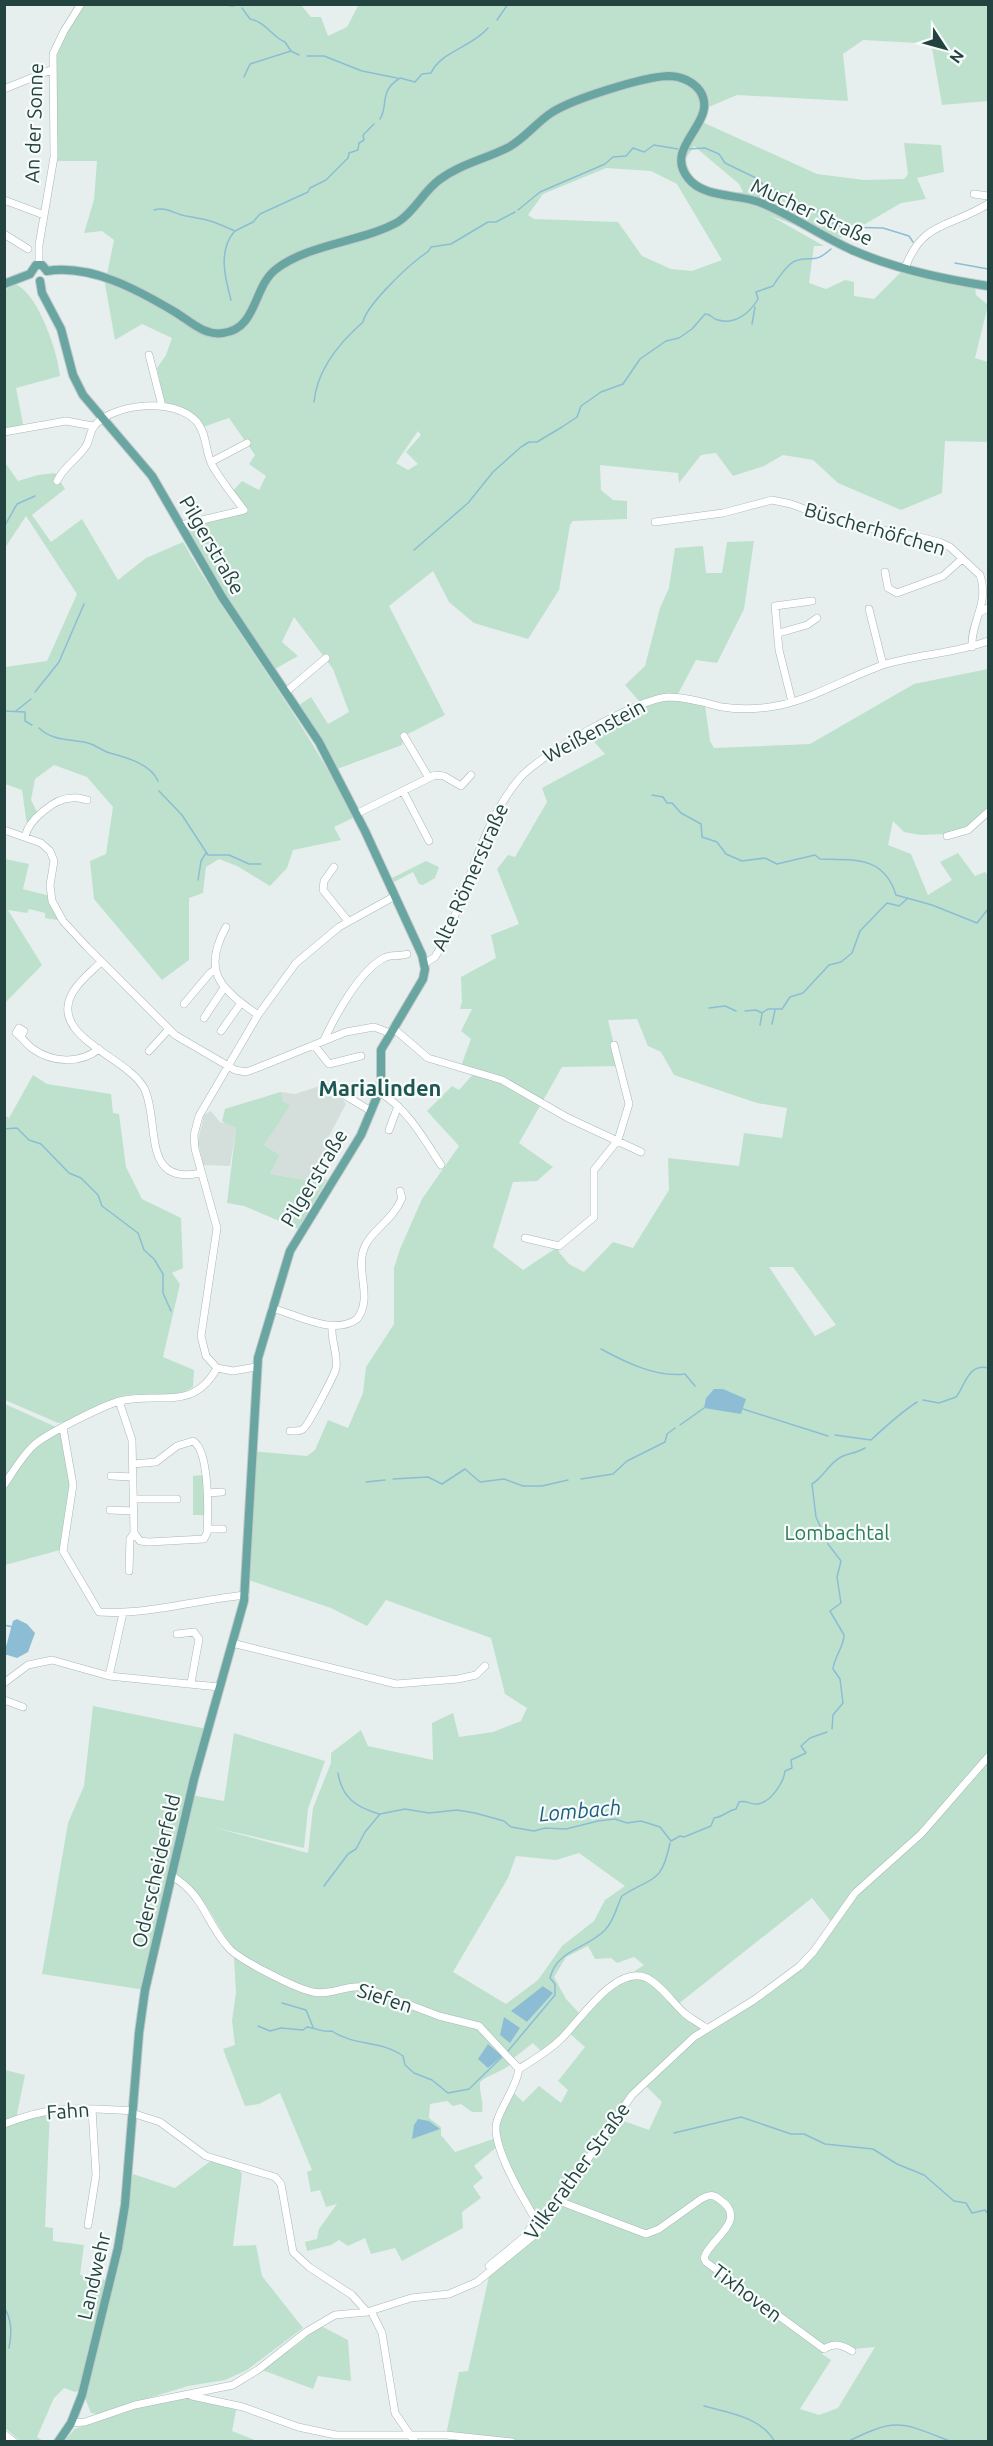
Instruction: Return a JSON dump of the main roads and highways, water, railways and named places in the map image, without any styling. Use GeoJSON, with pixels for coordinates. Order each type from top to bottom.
{"type":"FeatureCollection","features":[{"type":"Feature","properties":{"kind":"main road","name":"Mucher Straße"},"geometry":{"type":"LineString","coordinates":[[47,271],[72,269],[99,276],[161,304],[205,331],[220,334],[231,332],[249,317],[266,279],[282,265],[398,222],[412,211],[438,181],[464,165],[516,143],[553,111],[590,96],[670,76],[695,85],[701,93],[704,105],[702,116],[682,150],[682,166],[690,181],[704,190],[763,204],[852,250],[905,268],[988,286]]}},
{"type":"Feature","properties":{"kind":"main road"},"geometry":{"type":"LineString","coordinates":[[39,264],[47,271],[46,278],[40,281],[36,281],[30,274],[31,268],[39,264]]}},
{"type":"Feature","properties":{"kind":"main road"},"geometry":{"type":"LineString","coordinates":[[4,284],[30,274]]}},
{"type":"Feature","properties":{"kind":"main road","name":"Pilgerstraße"},"geometry":{"type":"LineString","coordinates":[[40,281],[42,293],[61,329],[73,376],[82,395],[152,476],[222,597],[319,742],[395,896],[424,964],[421,983],[381,1050],[379,1092],[361,1135],[294,1243],[272,1308],[256,1367],[249,1509]]}},
{"type":"Feature","properties":{"kind":"main road","name":"Oderscheiderfeld"},"geometry":{"type":"LineString","coordinates":[[133,2112],[142,2012],[202,1747],[245,1595],[249,1509]]}},
{"type":"Feature","properties":{"kind":"main road","name":"Landwehr"},"geometry":{"type":"LineString","coordinates":[[58,2442],[71,2423],[85,2383],[123,2225],[133,2112]]}},
{"type":"Feature","properties":{"kind":"water"},"geometry":{"type":"Polygon","coordinates":[[[714,1389],[723,1389],[746,1399],[741,1414],[704,1408],[706,1398],[714,1389]]]}},
{"type":"Feature","properties":{"kind":"water"},"geometry":{"type":"Polygon","coordinates":[[[17,1619],[27,1624],[35,1633],[28,1652],[17,1658],[4,1654],[13,1621],[17,1619]]]}},
{"type":"Feature","properties":{"kind":"water"},"geometry":{"type":"Polygon","coordinates":[[[543,1986],[553,1993],[527,2022],[511,2011],[543,1986]]]}},
{"type":"Feature","properties":{"kind":"water"},"geometry":{"type":"Polygon","coordinates":[[[504,2017],[520,2028],[510,2043],[500,2035],[504,2017]]]}},
{"type":"Feature","properties":{"kind":"water"},"geometry":{"type":"Polygon","coordinates":[[[488,2044],[502,2056],[488,2068],[478,2059],[488,2044]]]}},
{"type":"Feature","properties":{"kind":"water"},"geometry":{"type":"Polygon","coordinates":[[[418,2119],[429,2121],[440,2129],[412,2139],[414,2125],[418,2119]]]}},
{"type":"Feature","properties":{"kind":"waterway"},"geometry":{"type":"LineString","coordinates":[[212,4],[223,4]]}},
{"type":"Feature","properties":{"kind":"waterway"},"geometry":{"type":"LineString","coordinates":[[497,20],[508,4]]}},
{"type":"Feature","properties":{"kind":"waterway"},"geometry":{"type":"LineString","coordinates":[[225,5],[233,6]]}},
{"type":"Feature","properties":{"kind":"waterway"},"geometry":{"type":"LineString","coordinates":[[242,8],[250,19],[260,23],[285,42],[291,51]]}},
{"type":"Feature","properties":{"kind":"waterway"},"geometry":{"type":"LineString","coordinates":[[380,119],[386,93],[393,83],[400,78],[415,82],[422,74],[431,73],[449,54],[481,35],[488,28]]}},
{"type":"Feature","properties":{"kind":"waterway"},"geometry":{"type":"LineString","coordinates":[[244,77],[250,64],[291,51],[299,55]]}},
{"type":"Feature","properties":{"kind":"waterway"},"geometry":{"type":"LineString","coordinates":[[307,56],[324,56],[362,71],[397,78]]}},
{"type":"Feature","properties":{"kind":"waterway"},"geometry":{"type":"LineString","coordinates":[[154,210],[166,210],[205,220],[235,231],[253,222],[260,214],[308,192],[310,188],[326,180],[348,158],[349,153],[358,150],[359,143],[364,140],[363,135],[374,124]]}},
{"type":"Feature","properties":{"kind":"waterway"},"geometry":{"type":"LineString","coordinates":[[518,210],[540,192],[605,164],[613,157],[626,156],[633,148],[644,152],[654,145],[678,149]]}},
{"type":"Feature","properties":{"kind":"waterway"},"geometry":{"type":"LineString","coordinates":[[688,149],[705,148],[719,154],[725,163],[756,178],[765,186],[779,191],[802,207],[820,212],[826,221],[842,227],[883,228],[909,236],[913,242]]}},
{"type":"Feature","properties":{"kind":"waterway"},"geometry":{"type":"LineString","coordinates":[[314,402],[324,368],[338,348],[363,322],[378,298],[404,271],[427,253],[431,247],[451,244],[488,222],[496,222],[515,212]]}},
{"type":"Feature","properties":{"kind":"waterway"},"geometry":{"type":"LineString","coordinates":[[231,300],[225,274],[224,256],[229,239],[234,232]]}},
{"type":"Feature","properties":{"kind":"waterway"},"geometry":{"type":"LineString","coordinates":[[414,550],[468,503],[493,472],[521,447],[529,442],[537,442],[577,417],[581,406],[601,392],[623,384],[640,359],[666,341],[679,338],[692,329],[705,314],[724,321],[741,317],[758,299],[756,292],[773,286],[792,262],[820,257],[831,249]]}},
{"type":"Feature","properties":{"kind":"waterway"},"geometry":{"type":"LineString","coordinates":[[955,263],[988,269]]}},
{"type":"Feature","properties":{"kind":"waterway"},"geometry":{"type":"LineString","coordinates":[[752,324],[755,307]]}},
{"type":"Feature","properties":{"kind":"waterway"},"geometry":{"type":"LineString","coordinates":[[4,527],[17,504],[35,496]]}},
{"type":"Feature","properties":{"kind":"waterway"},"geometry":{"type":"LineString","coordinates":[[35,692],[59,662],[84,604]]}},
{"type":"Feature","properties":{"kind":"waterway"},"geometry":{"type":"LineString","coordinates":[[16,711],[31,699]]}},
{"type":"Feature","properties":{"kind":"waterway"},"geometry":{"type":"LineString","coordinates":[[4,711],[25,712],[25,721],[32,725]]}},
{"type":"Feature","properties":{"kind":"waterway"},"geometry":{"type":"LineString","coordinates":[[39,728],[50,735],[88,743],[137,762],[150,770],[158,781]]}},
{"type":"Feature","properties":{"kind":"waterway"},"geometry":{"type":"LineString","coordinates":[[159,791],[182,815],[208,855],[229,855],[249,864],[261,864]]}},
{"type":"Feature","properties":{"kind":"waterway"},"geometry":{"type":"LineString","coordinates":[[652,795],[663,797],[667,803],[672,803],[681,813],[701,824],[702,837],[717,842],[726,854],[742,861],[765,858],[777,864],[815,855],[820,859],[867,863],[884,873],[891,882],[896,895],[932,905],[977,923],[988,909]]}},
{"type":"Feature","properties":{"kind":"waterway"},"geometry":{"type":"LineString","coordinates":[[198,880],[201,861],[206,853]]}},
{"type":"Feature","properties":{"kind":"waterway"},"geometry":{"type":"LineString","coordinates":[[745,1011],[756,1010],[762,1013],[768,1009],[782,1009],[790,997],[803,993],[829,965],[841,962],[852,953],[860,931],[887,903],[899,906],[907,899]]}},
{"type":"Feature","properties":{"kind":"waterway"},"geometry":{"type":"LineString","coordinates":[[709,1008],[725,1006],[736,1011]]}},
{"type":"Feature","properties":{"kind":"waterway"},"geometry":{"type":"LineString","coordinates":[[772,1024],[775,1010]]}},
{"type":"Feature","properties":{"kind":"waterway"},"geometry":{"type":"LineString","coordinates":[[760,1025],[762,1014]]}},
{"type":"Feature","properties":{"kind":"waterway"},"geometry":{"type":"LineString","coordinates":[[4,1129],[17,1128],[29,1140],[41,1144],[69,1173],[81,1178],[98,1195],[102,1206],[138,1233],[144,1250],[154,1259],[163,1274],[163,1293],[171,1311]]}},
{"type":"Feature","properties":{"kind":"waterway"},"geometry":{"type":"LineString","coordinates":[[601,1349],[631,1364],[652,1371],[663,1374],[685,1374],[695,1386]]}},
{"type":"Feature","properties":{"kind":"waterway","name":"Lombach"},"geometry":{"type":"LineString","coordinates":[[923,1400],[939,1403],[956,1397],[971,1372],[981,1367],[988,1368]]}},
{"type":"Feature","properties":{"kind":"waterway","name":"Lombach"},"geometry":{"type":"LineString","coordinates":[[835,1435],[871,1440],[917,1402]]}},
{"type":"Feature","properties":{"kind":"waterway"},"geometry":{"type":"LineString","coordinates":[[680,1425],[704,1408]]}},
{"type":"Feature","properties":{"kind":"waterway"},"geometry":{"type":"LineString","coordinates":[[743,1409],[828,1436]]}},
{"type":"Feature","properties":{"kind":"waterway"},"geometry":{"type":"LineString","coordinates":[[581,1479],[613,1474],[627,1461],[665,1442],[667,1434],[675,1428]]}},
{"type":"Feature","properties":{"kind":"waterway","name":"Lombach"},"geometry":{"type":"LineString","coordinates":[[832,1729],[833,1715],[843,1703],[840,1679],[833,1669],[844,1635],[830,1611],[841,1603],[837,1577],[841,1561],[828,1544],[816,1517],[812,1484],[837,1460],[865,1448]]}},
{"type":"Feature","properties":{"kind":"waterway"},"geometry":{"type":"LineString","coordinates":[[393,1479],[428,1477],[442,1484],[465,1469],[480,1482],[504,1479],[523,1486],[542,1486],[568,1480]]}},
{"type":"Feature","properties":{"kind":"waterway"},"geometry":{"type":"LineString","coordinates":[[366,1482],[385,1480]]}},
{"type":"Feature","properties":{"kind":"waterway"},"geometry":{"type":"LineString","coordinates":[[4,1625],[13,1627]]}},
{"type":"Feature","properties":{"kind":"waterway","name":"Lombach"},"geometry":{"type":"LineString","coordinates":[[324,1886],[348,1854],[356,1849],[365,1832],[380,1814],[405,1809],[429,1813],[457,1810],[475,1813],[504,1821],[511,1827],[534,1831],[545,1828],[566,1829],[615,1819],[627,1823],[641,1821],[660,1827],[671,1841],[711,1826],[714,1818],[736,1809],[739,1802],[758,1804],[768,1800],[779,1786],[785,1771],[792,1768],[791,1760],[806,1753],[801,1746],[810,1738],[827,1732]]}},
{"type":"Feature","properties":{"kind":"waterway"},"geometry":{"type":"LineString","coordinates":[[338,1773],[343,1789],[351,1800],[379,1814]]}},
{"type":"Feature","properties":{"kind":"waterway"},"geometry":{"type":"LineString","coordinates":[[508,2051],[555,1995],[555,1984],[550,1978],[559,1961],[605,1930],[622,1896],[648,1882],[659,1873],[667,1857],[670,1843]]}},
{"type":"Feature","properties":{"kind":"waterway"},"geometry":{"type":"LineString","coordinates":[[282,2003],[306,2010],[313,2027]]}},
{"type":"Feature","properties":{"kind":"waterway"},"geometry":{"type":"LineString","coordinates":[[258,2026],[270,2031],[281,2028],[303,2030],[307,2027],[332,2031],[349,2039],[386,2047],[403,2056],[405,2065],[414,2073],[432,2080],[448,2093],[469,2089],[502,2057]]}},
{"type":"Feature","properties":{"kind":"waterway"},"geometry":{"type":"LineString","coordinates":[[674,2133],[741,2117],[791,2134],[804,2134],[825,2144],[873,2149],[897,2164],[924,2175],[954,2201],[966,2203],[972,2213],[985,2210],[988,2214]]}},
{"type":"Feature","properties":{"kind":"waterway"},"geometry":{"type":"LineString","coordinates":[[4,2307],[11,2327],[9,2348]]}},
{"type":"Feature","properties":{"kind":"waterway"},"geometry":{"type":"LineString","coordinates":[[704,2406],[753,2421],[762,2427],[775,2442]]}},
{"type":"Feature","properties":{"kind":"waterway"},"geometry":{"type":"LineString","coordinates":[[847,2442],[877,2429],[899,2425],[921,2430],[952,2442]]}},
{"type":"Feature","properties":{"kind":"district","name":"Marialinden"},"geometry":{"type":"Point","coordinates":[380,1088]}},
{"type":"Feature","properties":{"kind":"park label","name":"Lombachtal"},"geometry":{"type":"Point","coordinates":[837,1533]}}]}
